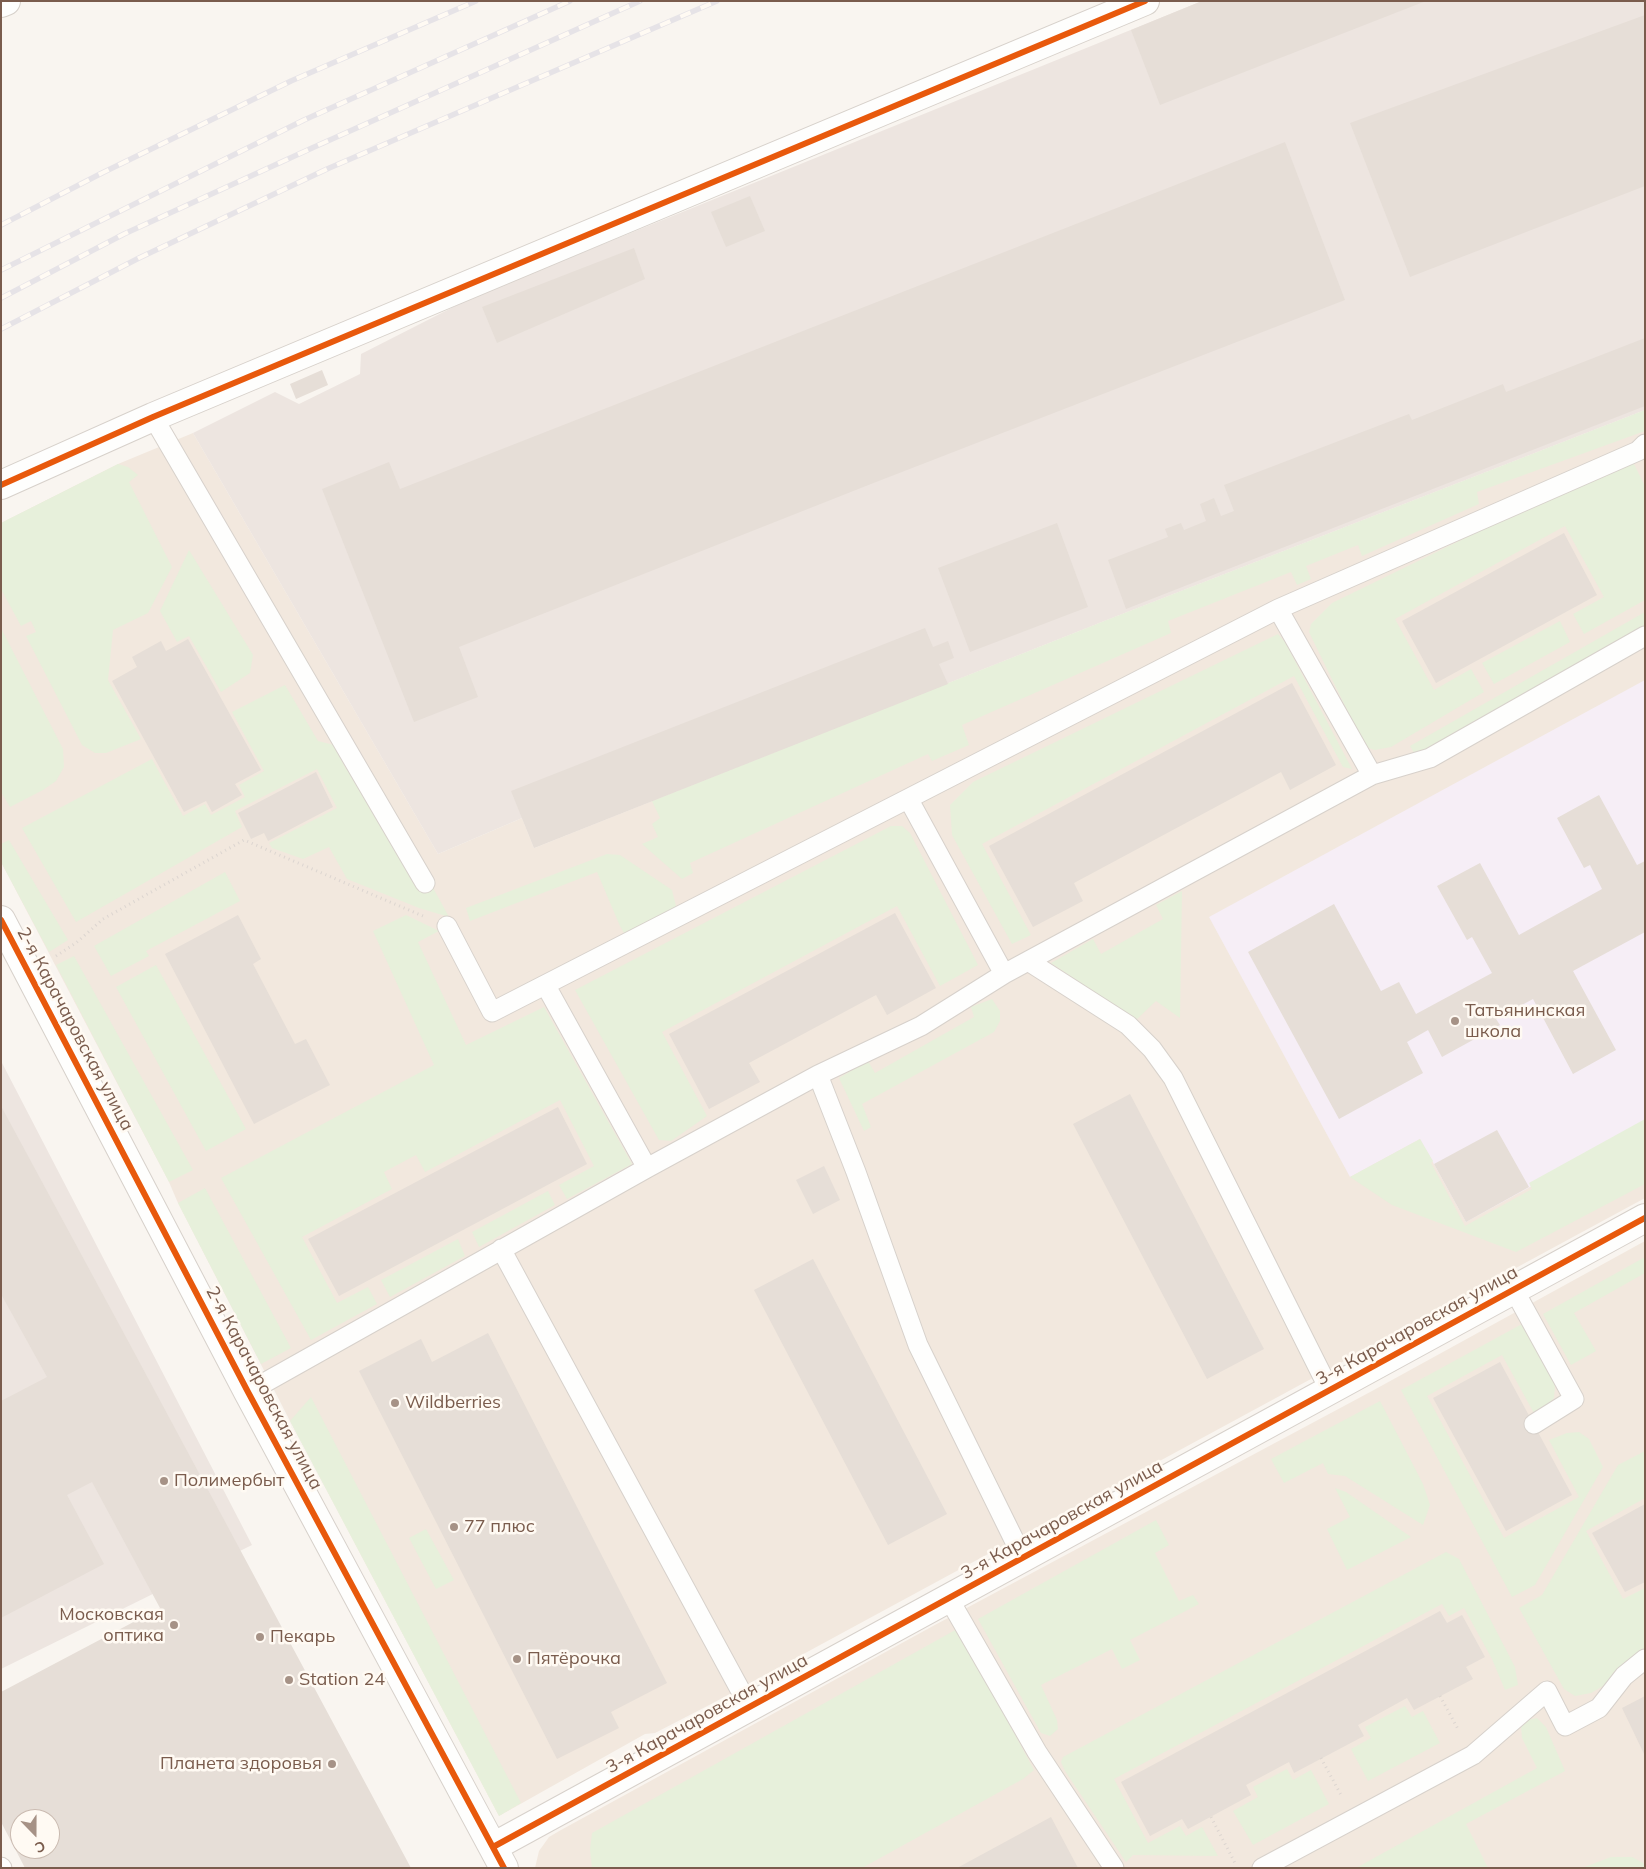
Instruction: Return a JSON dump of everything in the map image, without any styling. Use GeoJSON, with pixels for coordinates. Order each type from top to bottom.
{"type":"FeatureCollection","features":[{"type":"Feature","properties":{"kind":"street"},"geometry":{"type":"LineString","coordinates":[[1,3],[6,1]]}},
{"type":"Feature","properties":{"kind":"street"},"geometry":{"type":"LineString","coordinates":[[1,485],[153,416],[1145,1]]}},
{"type":"Feature","properties":{"kind":"street","name":"2-я Карачаровская улица"},"geometry":{"type":"LineString","coordinates":[[1,920],[248,1392],[498,1858]]}},
{"type":"Feature","properties":{"kind":"street","name":"3-я Карачаровская улица"},"geometry":{"type":"LineString","coordinates":[[498,1858],[750,1708],[1645,1218]]}},
{"type":"Feature","properties":{"kind":"lane"},"geometry":{"type":"LineString","coordinates":[[153,416],[425,883]]}},
{"type":"Feature","properties":{"kind":"lane"},"geometry":{"type":"LineString","coordinates":[[447,926],[492,1012],[909,800],[1278,609],[1643,453]]}},
{"type":"Feature","properties":{"kind":"lane"},"geometry":{"type":"LineString","coordinates":[[1278,609],[1372,775]]}},
{"type":"Feature","properties":{"kind":"lane"},"geometry":{"type":"LineString","coordinates":[[248,1392],[501,1249],[818,1075],[921,1026],[1028,961],[1372,775],[1430,758],[1645,636]]}},
{"type":"Feature","properties":{"kind":"lane"},"geometry":{"type":"LineString","coordinates":[[909,800],[1004,974]]}},
{"type":"Feature","properties":{"kind":"lane"},"geometry":{"type":"LineString","coordinates":[[1028,961],[1128,1025],[1152,1049],[1172,1078],[1330,1391]]}},
{"type":"Feature","properties":{"kind":"lane"},"geometry":{"type":"LineString","coordinates":[[546,986],[647,1168]]}},
{"type":"Feature","properties":{"kind":"lane"},"geometry":{"type":"LineString","coordinates":[[818,1075],[856,1172],[918,1345],[1023,1558]]}},
{"type":"Feature","properties":{"kind":"lane"},"geometry":{"type":"LineString","coordinates":[[501,1249],[750,1708]]}},
{"type":"Feature","properties":{"kind":"lane"},"geometry":{"type":"LineString","coordinates":[[1514,1290],[1574,1399],[1534,1424]]}},
{"type":"Feature","properties":{"kind":"lane"},"geometry":{"type":"LineString","coordinates":[[949,1599],[1037,1752],[1114,1868]]}},
{"type":"Feature","properties":{"kind":"lane"},"geometry":{"type":"LineString","coordinates":[[1262,1868],[1473,1755],[1547,1691],[1565,1726],[1599,1708],[1624,1676],[1645,1658]]}},
{"type":"Feature","properties":{"kind":"path"},"geometry":{"type":"LineString","coordinates":[[29,973],[76,943],[103,919],[244,840],[447,926]]}},
{"type":"Feature","properties":{"kind":"path"},"geometry":{"type":"LineString","coordinates":[[1440,1696],[1473,1755]]}},
{"type":"Feature","properties":{"kind":"path"},"geometry":{"type":"LineString","coordinates":[[1322,1758],[1354,1819]]}},
{"type":"Feature","properties":{"kind":"path"},"geometry":{"type":"LineString","coordinates":[[1211,1817],[1238,1868]]}},
{"type":"Feature","properties":{"kind":"shaded area"},"geometry":{"type":"Polygon","coordinates":[[[1202,1],[1645,1],[1645,410],[1112,618],[534,848],[522,818],[438,854],[193,433],[275,392],[299,404],[360,374],[361,354],[473,297],[1202,1]]]}},
{"type":"Feature","properties":{"kind":"shaded area"},"geometry":{"type":"Polygon","coordinates":[[[1645,410],[1645,1198],[713,1703],[655,1733],[645,1734],[499,1816],[290,1421],[169,1182],[1,862],[1,523],[118,464],[193,433],[438,854],[522,818],[534,848],[1112,618],[1645,410]]]}},
{"type":"Feature","properties":{"kind":"shaded area","name":"Татьянинская школа"},"geometry":{"type":"Polygon","coordinates":[[[1645,680],[1645,1124],[1466,1222],[1420,1139],[1350,1177],[1209,917],[1645,680]]]}},
{"type":"Feature","properties":{"kind":"shaded area","name":"Полимербыт"},"geometry":{"type":"Polygon","coordinates":[[[1,1061],[252,1545],[1,1669],[1,1061]]]}},
{"type":"Feature","properties":{"kind":"shaded area"},"geometry":{"type":"Polygon","coordinates":[[[1645,1241],[1645,1868],[535,1868],[539,1851],[549,1837],[561,1830],[933,1626],[1372,1391],[1645,1241]]]}},
{"type":"Feature","properties":{"kind":"green space"},"geometry":{"type":"Polygon","coordinates":[[[1645,410],[1645,431],[1477,492],[1479,504],[1362,556],[1358,545],[1306,566],[1311,579],[1297,585],[1291,572],[1168,621],[1171,633],[962,725],[969,745],[932,761],[928,754],[690,863],[693,873],[682,879],[642,844],[658,837],[652,824],[660,818],[652,801],[1112,618],[1645,410]]]}},
{"type":"Feature","properties":{"kind":"green space"},"geometry":{"type":"Polygon","coordinates":[[[1633,462],[1645,486],[1645,600],[1584,634],[1573,614],[1604,597],[1565,526],[1395,619],[1434,690],[1471,669],[1484,692],[1391,747],[1375,750],[1365,747],[1309,632],[1311,624],[1332,603],[1615,465],[1633,462]]]}},
{"type":"Feature","properties":{"kind":"green space"},"geometry":{"type":"Polygon","coordinates":[[[118,464],[128,467],[138,475],[129,482],[172,567],[148,613],[113,630],[108,680],[141,739],[106,753],[95,753],[82,745],[26,636],[36,632],[31,621],[21,626],[1,589],[1,523],[118,464]]]}},
{"type":"Feature","properties":{"kind":"green space"},"geometry":{"type":"Polygon","coordinates":[[[189,550],[253,655],[250,673],[221,692],[189,636],[177,642],[160,611],[189,550]]]}},
{"type":"Feature","properties":{"kind":"green space"},"geometry":{"type":"Polygon","coordinates":[[[1645,612],[1645,625],[1416,756],[1410,746],[1645,612]]]}},
{"type":"Feature","properties":{"kind":"green space"},"geometry":{"type":"Polygon","coordinates":[[[1560,621],[1570,642],[1494,684],[1482,663],[1560,621]]]}},
{"type":"Feature","properties":{"kind":"green space"},"geometry":{"type":"Polygon","coordinates":[[[1,628],[63,749],[64,767],[56,781],[10,807],[1,792],[1,628]]]}},
{"type":"Feature","properties":{"kind":"green space"},"geometry":{"type":"Polygon","coordinates":[[[1278,634],[1285,642],[1352,769],[1343,767],[1294,676],[982,844],[1031,935],[1012,944],[952,835],[950,805],[973,782],[1278,634]]]}},
{"type":"Feature","properties":{"kind":"green space"},"geometry":{"type":"Polygon","coordinates":[[[285,685],[318,741],[334,745],[346,769],[379,789],[449,917],[419,908],[347,879],[329,847],[303,859],[272,848],[269,843],[337,808],[317,769],[235,811],[242,827],[76,922],[22,828],[152,759],[183,816],[205,804],[211,815],[245,797],[239,785],[264,771],[232,712],[285,685]]]}},
{"type":"Feature","properties":{"kind":"green space"},"geometry":{"type":"Polygon","coordinates":[[[891,826],[902,826],[910,833],[978,965],[940,986],[897,906],[662,1032],[707,1116],[671,1141],[659,1140],[575,990],[891,826]]]}},
{"type":"Feature","properties":{"kind":"green space"},"geometry":{"type":"Polygon","coordinates":[[[9,840],[68,940],[49,952],[1,862],[1,844],[9,840]]]}},
{"type":"Feature","properties":{"kind":"green space"},"geometry":{"type":"Polygon","coordinates":[[[607,854],[620,855],[672,890],[677,910],[634,934],[624,933],[597,872],[470,921],[466,908],[607,854]]]}},
{"type":"Feature","properties":{"kind":"green space"},"geometry":{"type":"Polygon","coordinates":[[[225,872],[240,901],[146,951],[149,956],[111,976],[94,946],[225,872]]]}},
{"type":"Feature","properties":{"kind":"green space"},"geometry":{"type":"Polygon","coordinates":[[[1182,891],[1180,1018],[1156,1001],[1136,1020],[1051,963],[1093,939],[1101,954],[1163,919],[1156,905],[1182,891]]]}},
{"type":"Feature","properties":{"kind":"green space"},"geometry":{"type":"Polygon","coordinates":[[[406,915],[439,931],[418,942],[466,1045],[544,1007],[632,1164],[567,1199],[559,1185],[594,1166],[560,1100],[425,1172],[416,1155],[384,1172],[392,1189],[302,1237],[337,1303],[368,1287],[377,1304],[311,1340],[221,1178],[434,1065],[373,931],[406,915]]]}},
{"type":"Feature","properties":{"kind":"green space"},"geometry":{"type":"Polygon","coordinates":[[[74,956],[193,1170],[169,1182],[56,965],[74,956]]]}},
{"type":"Feature","properties":{"kind":"green space"},"geometry":{"type":"Polygon","coordinates":[[[156,965],[246,1129],[206,1151],[116,987],[156,965]]]}},
{"type":"Feature","properties":{"kind":"green space"},"geometry":{"type":"Polygon","coordinates":[[[992,999],[1000,1011],[1000,1021],[994,1032],[862,1104],[871,1127],[864,1131],[839,1078],[868,1061],[875,1073],[974,1017],[971,1007],[992,999]]]}},
{"type":"Feature","properties":{"kind":"green space"},"geometry":{"type":"Polygon","coordinates":[[[1645,1119],[1645,1184],[1516,1252],[1392,1205],[1350,1177],[1420,1139],[1465,1226],[1532,1189],[1529,1183],[1645,1119]]]}},
{"type":"Feature","properties":{"kind":"green space"},"geometry":{"type":"Polygon","coordinates":[[[205,1188],[291,1348],[261,1364],[178,1203],[205,1188]]]}},
{"type":"Feature","properties":{"kind":"green space"},"geometry":{"type":"Polygon","coordinates":[[[548,1191],[555,1205],[479,1247],[472,1232],[548,1191]]]}},
{"type":"Feature","properties":{"kind":"green space"},"geometry":{"type":"Polygon","coordinates":[[[458,1239],[465,1256],[390,1297],[381,1280],[458,1239]]]}},
{"type":"Feature","properties":{"kind":"green space"},"geometry":{"type":"Polygon","coordinates":[[[1645,1257],[1645,1273],[1574,1313],[1596,1351],[1571,1365],[1543,1314],[1645,1257]]]}},
{"type":"Feature","properties":{"kind":"green space"},"geometry":{"type":"Polygon","coordinates":[[[1522,1324],[1553,1379],[1555,1387],[1554,1398],[1546,1407],[1535,1415],[1502,1355],[1427,1396],[1504,1538],[1579,1497],[1549,1440],[1567,1433],[1579,1432],[1589,1439],[1603,1467],[1535,1585],[1512,1597],[1401,1390],[1522,1324]]]}},
{"type":"Feature","properties":{"kind":"green space"},"geometry":{"type":"Polygon","coordinates":[[[311,1397],[521,1803],[499,1816],[290,1421],[311,1397]]]}},
{"type":"Feature","properties":{"kind":"green space"},"geometry":{"type":"Polygon","coordinates":[[[1380,1401],[1423,1484],[1430,1505],[1423,1525],[1345,1476],[1328,1474],[1323,1463],[1284,1483],[1271,1459],[1380,1401]]]}},
{"type":"Feature","properties":{"kind":"green space"},"geometry":{"type":"Polygon","coordinates":[[[1645,1451],[1645,1498],[1586,1531],[1623,1599],[1645,1588],[1645,1647],[1603,1686],[1591,1693],[1575,1696],[1564,1689],[1519,1608],[1542,1595],[1618,1465],[1645,1451]]]}},
{"type":"Feature","properties":{"kind":"green space"},"geometry":{"type":"Polygon","coordinates":[[[1335,1488],[1346,1492],[1411,1537],[1347,1570],[1327,1529],[1350,1517],[1335,1488]]]}},
{"type":"Feature","properties":{"kind":"green space"},"geometry":{"type":"Polygon","coordinates":[[[1156,1520],[1169,1545],[1155,1553],[1179,1601],[1193,1595],[1199,1604],[1130,1640],[1140,1660],[1122,1669],[1112,1649],[1041,1685],[1057,1720],[1058,1729],[1050,1736],[1041,1733],[978,1619],[1156,1520]]]}},
{"type":"Feature","properties":{"kind":"green space"},"geometry":{"type":"Polygon","coordinates":[[[426,1529],[454,1580],[436,1589],[409,1538],[426,1529]]]}},
{"type":"Feature","properties":{"kind":"green space"},"geometry":{"type":"Polygon","coordinates":[[[1446,1552],[1459,1559],[1515,1667],[1518,1685],[1505,1690],[1492,1659],[1464,1608],[1449,1616],[1442,1604],[1114,1779],[1148,1843],[1180,1826],[1186,1836],[1202,1827],[1218,1856],[1133,1855],[1126,1862],[1065,1771],[1061,1762],[1063,1757],[1446,1552]]]}},
{"type":"Feature","properties":{"kind":"green space"},"geometry":{"type":"Polygon","coordinates":[[[957,1629],[1034,1770],[1023,1779],[862,1868],[592,1868],[590,1849],[592,1833],[957,1629]]]}},
{"type":"Feature","properties":{"kind":"green space"},"geometry":{"type":"Polygon","coordinates":[[[1405,1706],[1412,1717],[1423,1711],[1440,1743],[1368,1781],[1351,1749],[1371,1738],[1365,1727],[1405,1706]]]}},
{"type":"Feature","properties":{"kind":"green space"},"geometry":{"type":"Polygon","coordinates":[[[1537,1718],[1546,1727],[1565,1771],[1466,1824],[1488,1868],[1356,1868],[1537,1768],[1522,1738],[1521,1727],[1528,1720],[1537,1718]]]}},
{"type":"Feature","properties":{"kind":"green space"},"geometry":{"type":"Polygon","coordinates":[[[1287,1769],[1293,1780],[1311,1770],[1329,1804],[1253,1845],[1233,1811],[1258,1797],[1253,1787],[1287,1769]]]}},
{"type":"Feature","properties":{"kind":"green space"},"geometry":{"type":"Polygon","coordinates":[[[1611,1857],[1632,1857],[1645,1864],[1645,1868],[1582,1868],[1611,1857]]]}},
{"type":"Feature","properties":{"kind":"building"},"geometry":{"type":"Polygon","coordinates":[[[1202,1],[1426,1],[1160,105],[1131,30],[1202,1]]]}},
{"type":"Feature","properties":{"kind":"building"},"geometry":{"type":"Polygon","coordinates":[[[1645,15],[1645,186],[1410,277],[1350,123],[1645,15]]]}},
{"type":"Feature","properties":{"kind":"building"},"geometry":{"type":"Polygon","coordinates":[[[1285,142],[1345,300],[871,484],[459,647],[478,697],[414,722],[322,489],[389,462],[400,489],[1285,142]]]}},
{"type":"Feature","properties":{"kind":"building"},"geometry":{"type":"Polygon","coordinates":[[[750,196],[765,231],[726,247],[711,212],[750,196]]]}},
{"type":"Feature","properties":{"kind":"building"},"geometry":{"type":"Polygon","coordinates":[[[634,248],[645,279],[497,343],[482,307],[634,248]]]}},
{"type":"Feature","properties":{"kind":"building"},"geometry":{"type":"Polygon","coordinates":[[[1645,338],[1645,406],[1126,609],[1108,560],[1168,537],[1165,529],[1181,523],[1184,530],[1206,521],[1200,504],[1214,498],[1221,516],[1234,511],[1224,485],[1409,414],[1412,420],[1503,384],[1506,392],[1645,338]]]}},
{"type":"Feature","properties":{"kind":"building"},"geometry":{"type":"Polygon","coordinates":[[[322,370],[328,385],[296,399],[290,384],[322,370]]]}},
{"type":"Feature","properties":{"kind":"building"},"geometry":{"type":"Polygon","coordinates":[[[1057,523],[1088,607],[970,652],[938,568],[1057,523]]]}},
{"type":"Feature","properties":{"kind":"building"},"geometry":{"type":"Polygon","coordinates":[[[1564,533],[1597,595],[1436,683],[1402,621],[1564,533]]]}},
{"type":"Feature","properties":{"kind":"building"},"geometry":{"type":"Polygon","coordinates":[[[925,628],[933,647],[948,641],[954,658],[939,664],[948,684],[534,848],[511,791],[925,628]]]}},
{"type":"Feature","properties":{"kind":"building"},"geometry":{"type":"Polygon","coordinates":[[[188,639],[261,770],[235,784],[242,795],[212,812],[206,801],[184,812],[112,681],[137,667],[132,657],[161,641],[166,651],[188,639]]]}},
{"type":"Feature","properties":{"kind":"building"},"geometry":{"type":"Polygon","coordinates":[[[1292,683],[1336,765],[1290,790],[1281,772],[1074,883],[1083,901],[1033,927],[989,846],[1292,683]]]}},
{"type":"Feature","properties":{"kind":"building"},"geometry":{"type":"Polygon","coordinates":[[[316,772],[333,807],[268,841],[264,833],[251,839],[238,813],[316,772]]]}},
{"type":"Feature","properties":{"kind":"building"},"geometry":{"type":"Polygon","coordinates":[[[1599,795],[1637,865],[1645,861],[1645,932],[1573,971],[1616,1050],[1573,1074],[1533,999],[1496,1019],[1500,1025],[1442,1057],[1428,1030],[1407,1042],[1423,1073],[1339,1119],[1248,952],[1334,904],[1381,991],[1399,982],[1416,1014],[1492,973],[1472,937],[1467,940],[1437,886],[1480,863],[1519,935],[1602,889],[1590,865],[1584,868],[1557,818],[1599,795]]]}},
{"type":"Feature","properties":{"kind":"building"},"geometry":{"type":"Polygon","coordinates":[[[895,913],[936,988],[887,1015],[876,995],[749,1063],[760,1082],[709,1109],[669,1034],[895,913]]]}},
{"type":"Feature","properties":{"kind":"building"},"geometry":{"type":"Polygon","coordinates":[[[238,915],[261,959],[253,964],[295,1044],[306,1039],[330,1085],[254,1124],[165,954],[238,915]]]}},
{"type":"Feature","properties":{"kind":"building"},"geometry":{"type":"Polygon","coordinates":[[[1130,1094],[1264,1349],[1207,1379],[1073,1124],[1130,1094]]]}},
{"type":"Feature","properties":{"kind":"building"},"geometry":{"type":"Polygon","coordinates":[[[1,1106],[411,1868],[25,1868],[20,1859],[60,1859],[60,1809],[10,1809],[10,1839],[1,1822],[1,1692],[160,1608],[92,1482],[67,1495],[104,1564],[1,1618],[1,1401],[47,1377],[1,1294],[1,1106]]]}},
{"type":"Feature","properties":{"kind":"building"},"geometry":{"type":"Polygon","coordinates":[[[558,1107],[587,1164],[339,1296],[308,1239],[558,1107]]]}},
{"type":"Feature","properties":{"kind":"building"},"geometry":{"type":"Polygon","coordinates":[[[1497,1130],[1529,1187],[1466,1222],[1434,1164],[1497,1130]]]}},
{"type":"Feature","properties":{"kind":"building"},"geometry":{"type":"Polygon","coordinates":[[[824,1166],[840,1200],[813,1214],[796,1180],[824,1166]]]}},
{"type":"Feature","properties":{"kind":"building"},"geometry":{"type":"Polygon","coordinates":[[[813,1259],[947,1514],[888,1545],[754,1290],[813,1259]]]}},
{"type":"Feature","properties":{"kind":"building"},"geometry":{"type":"Polygon","coordinates":[[[488,1333],[667,1683],[611,1712],[619,1728],[557,1759],[359,1371],[421,1339],[432,1362],[488,1333]]]}},
{"type":"Feature","properties":{"kind":"building"},"geometry":{"type":"Polygon","coordinates":[[[1500,1362],[1572,1495],[1506,1531],[1433,1398],[1500,1362]]]}},
{"type":"Feature","properties":{"kind":"building"},"geometry":{"type":"Polygon","coordinates":[[[1645,1504],[1645,1582],[1625,1592],[1592,1533],[1645,1504]]]}},
{"type":"Feature","properties":{"kind":"building"},"geometry":{"type":"Polygon","coordinates":[[[1440,1611],[1447,1623],[1462,1615],[1485,1657],[1466,1667],[1473,1679],[1414,1710],[1407,1698],[1358,1725],[1364,1736],[1294,1773],[1289,1762],[1246,1785],[1251,1795],[1188,1829],[1182,1819],[1150,1836],[1121,1782],[1440,1611]]]}},
{"type":"Feature","properties":{"kind":"building"},"geometry":{"type":"Polygon","coordinates":[[[1645,1696],[1645,1756],[1622,1708],[1645,1696]]]}},
{"type":"Feature","properties":{"kind":"building"},"geometry":{"type":"Polygon","coordinates":[[[1051,1817],[1078,1868],[957,1868],[1051,1817]]]}},
{"type":"Feature","properties":{"kind":"railway"},"geometry":{"type":"LineString","coordinates":[[1,225],[102,173],[291,81],[476,1]]}},
{"type":"Feature","properties":{"kind":"railway"},"geometry":{"type":"LineString","coordinates":[[1,270],[304,120],[570,1]]}},
{"type":"Feature","properties":{"kind":"railway"},"geometry":{"type":"LineString","coordinates":[[1,298],[124,234],[640,1]]}},
{"type":"Feature","properties":{"kind":"railway"},"geometry":{"type":"LineString","coordinates":[[1,329],[139,258],[327,169],[717,1]]}},
{"type":"Feature","properties":{"kind":"cycle path"},"geometry":{"type":"LineString","coordinates":[[1,485],[153,417],[1145,1]]}},
{"type":"Feature","properties":{"kind":"cycle path"},"geometry":{"type":"LineString","coordinates":[[1,920],[248,1392],[504,1868]]}},
{"type":"Feature","properties":{"kind":"cycle path"},"geometry":{"type":"LineString","coordinates":[[493,1847],[1645,1218]]}},
{"type":"Feature","properties":{"kind":"place","name":"Татьянинская школа"},"geometry":{"type":"Point","coordinates":[1455,1021]}},
{"type":"Feature","properties":{"kind":"place","name":"Wildberries"},"geometry":{"type":"Point","coordinates":[395,1403]}},
{"type":"Feature","properties":{"kind":"place","name":"Полимербыт"},"geometry":{"type":"Point","coordinates":[164,1481]}},
{"type":"Feature","properties":{"kind":"place","name":"77 плюс"},"geometry":{"type":"Point","coordinates":[454,1527]}},
{"type":"Feature","properties":{"kind":"place","name":"Московская оптика"},"geometry":{"type":"Point","coordinates":[174,1625]}},
{"type":"Feature","properties":{"kind":"place","name":"Пекарь"},"geometry":{"type":"Point","coordinates":[260,1637]}},
{"type":"Feature","properties":{"kind":"place","name":"Пятёрочка"},"geometry":{"type":"Point","coordinates":[517,1659]}},
{"type":"Feature","properties":{"kind":"place","name":"Station 24"},"geometry":{"type":"Point","coordinates":[289,1680]}},
{"type":"Feature","properties":{"kind":"place","name":"Планета здоровья"},"geometry":{"type":"Point","coordinates":[332,1764]}}]}
